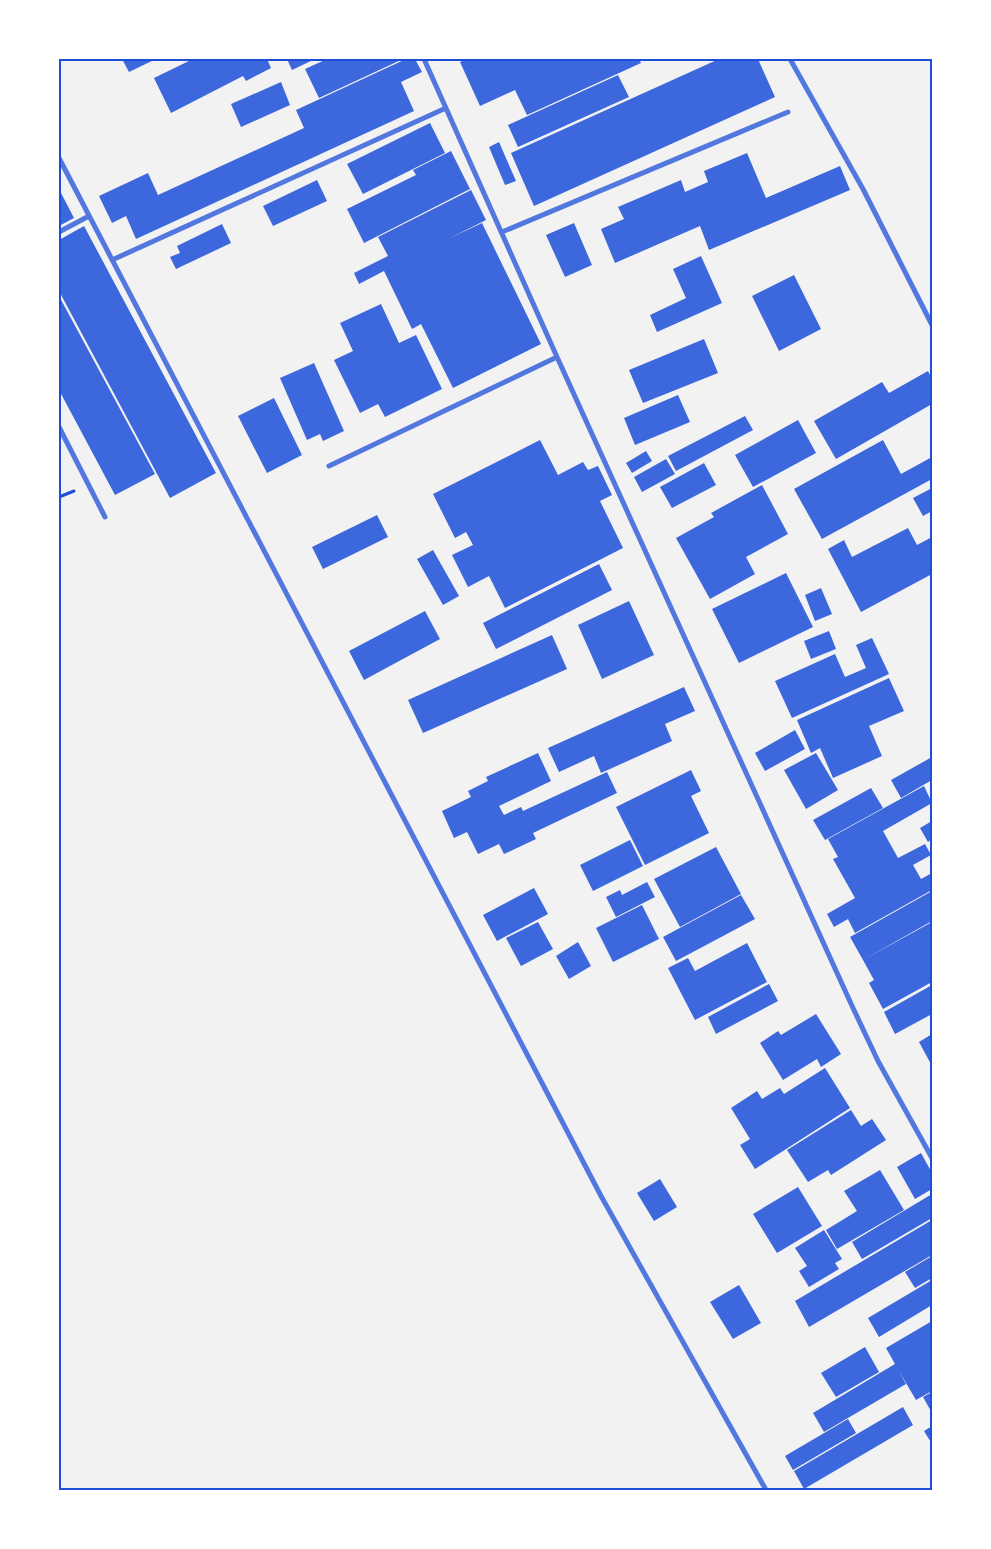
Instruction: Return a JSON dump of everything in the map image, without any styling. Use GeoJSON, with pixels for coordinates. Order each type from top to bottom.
{"type":"FeatureCollection","features":[{"type":"Feature","properties":{"kind":"street"},"geometry":{"type":"LineString","coordinates":[[424,59],[557,357],[878,1062],[932,1158]]}},
{"type":"Feature","properties":{"kind":"street"},"geometry":{"type":"LineString","coordinates":[[790,59],[863,189],[932,325]]}},
{"type":"Feature","properties":{"kind":"street"},"geometry":{"type":"LineString","coordinates":[[112,260],[446,108]]}},
{"type":"Feature","properties":{"kind":"street"},"geometry":{"type":"LineString","coordinates":[[502,232],[788,112]]}},
{"type":"Feature","properties":{"kind":"street"},"geometry":{"type":"LineString","coordinates":[[59,158],[601,1196],[766,1490]]}},
{"type":"Feature","properties":{"kind":"street"},"geometry":{"type":"LineString","coordinates":[[59,232],[89,216]]}},
{"type":"Feature","properties":{"kind":"street"},"geometry":{"type":"LineString","coordinates":[[329,466],[557,357]]}},
{"type":"Feature","properties":{"kind":"street"},"geometry":{"type":"LineString","coordinates":[[59,427],[105,517]]}},
{"type":"Feature","properties":{"kind":"building"},"geometry":{"type":"Polygon","coordinates":[[[122,59],[156,59],[129,72],[122,59]]]}},
{"type":"Feature","properties":{"kind":"building"},"geometry":{"type":"Polygon","coordinates":[[[193,59],[267,59],[271,68],[246,81],[243,76],[171,113],[154,78],[193,59]]]}},
{"type":"Feature","properties":{"kind":"building"},"geometry":{"type":"Polygon","coordinates":[[[287,59],[315,59],[292,70],[287,59]]]}},
{"type":"Feature","properties":{"kind":"building"},"geometry":{"type":"Polygon","coordinates":[[[327,59],[403,59],[319,98],[305,69],[327,59]]]}},
{"type":"Feature","properties":{"kind":"building"},"geometry":{"type":"Polygon","coordinates":[[[406,59],[415,59],[422,72],[401,82],[414,111],[136,239],[126,216],[112,223],[99,196],[148,173],[158,195],[304,128],[296,110],[406,59]]]}},
{"type":"Feature","properties":{"kind":"building"},"geometry":{"type":"Polygon","coordinates":[[[467,59],[639,59],[641,63],[527,115],[515,90],[480,106],[460,62],[467,59]]]}},
{"type":"Feature","properties":{"kind":"building"},"geometry":{"type":"Polygon","coordinates":[[[719,59],[758,59],[775,97],[534,206],[511,153],[719,59]]]}},
{"type":"Feature","properties":{"kind":"building"},"geometry":{"type":"Polygon","coordinates":[[[618,75],[629,97],[518,147],[508,125],[618,75]]]}},
{"type":"Feature","properties":{"kind":"building"},"geometry":{"type":"Polygon","coordinates":[[[281,82],[290,105],[241,127],[231,104],[281,82]]]}},
{"type":"Feature","properties":{"kind":"building"},"geometry":{"type":"Polygon","coordinates":[[[430,123],[445,153],[363,194],[347,164],[430,123]]]}},
{"type":"Feature","properties":{"kind":"building"},"geometry":{"type":"Polygon","coordinates":[[[499,142],[516,181],[505,185],[489,147],[499,142]]]}},
{"type":"Feature","properties":{"kind":"building"},"geometry":{"type":"Polygon","coordinates":[[[451,151],[470,189],[364,243],[347,209],[416,175],[413,170],[451,151]]]}},
{"type":"Feature","properties":{"kind":"building"},"geometry":{"type":"Polygon","coordinates":[[[747,153],[766,198],[840,166],[850,190],[709,250],[700,226],[615,263],[601,229],[624,219],[618,207],[681,180],[685,192],[708,182],[704,171],[747,153]]]}},
{"type":"Feature","properties":{"kind":"building"},"geometry":{"type":"Polygon","coordinates":[[[317,180],[327,201],[273,226],[263,206],[317,180]]]}},
{"type":"Feature","properties":{"kind":"building"},"geometry":{"type":"Polygon","coordinates":[[[59,189],[74,218],[59,226],[59,189]]]}},
{"type":"Feature","properties":{"kind":"building"},"geometry":{"type":"Polygon","coordinates":[[[471,190],[486,220],[448,239],[482,223],[541,344],[453,388],[421,324],[412,329],[384,271],[359,284],[354,273],[388,256],[378,237],[471,190]]]}},
{"type":"Feature","properties":{"kind":"building"},"geometry":{"type":"Polygon","coordinates":[[[574,223],[592,265],[565,277],[546,235],[574,223]]]}},
{"type":"Feature","properties":{"kind":"building"},"geometry":{"type":"Polygon","coordinates":[[[222,224],[231,243],[176,269],[170,257],[180,253],[177,246],[222,224]]]}},
{"type":"Feature","properties":{"kind":"building"},"geometry":{"type":"Polygon","coordinates":[[[84,226],[216,473],[170,498],[59,291],[59,240],[84,226]]]}},
{"type":"Feature","properties":{"kind":"building"},"geometry":{"type":"Polygon","coordinates":[[[701,256],[722,303],[657,332],[650,315],[686,298],[673,269],[701,256]]]}},
{"type":"Feature","properties":{"kind":"building"},"geometry":{"type":"Polygon","coordinates":[[[794,275],[821,329],[779,351],[752,296],[794,275]]]}},
{"type":"Feature","properties":{"kind":"building"},"geometry":{"type":"Polygon","coordinates":[[[59,296],[155,474],[115,495],[59,390],[59,296]]]}},
{"type":"Feature","properties":{"kind":"building"},"geometry":{"type":"Polygon","coordinates":[[[381,304],[399,343],[416,335],[442,389],[385,417],[378,404],[360,413],[334,360],[353,351],[340,323],[381,304]]]}},
{"type":"Feature","properties":{"kind":"building"},"geometry":{"type":"Polygon","coordinates":[[[704,339],[718,373],[643,403],[629,370],[704,339]]]}},
{"type":"Feature","properties":{"kind":"building"},"geometry":{"type":"Polygon","coordinates":[[[314,363],[344,431],[323,441],[320,434],[307,440],[280,378],[314,363]]]}},
{"type":"Feature","properties":{"kind":"building"},"geometry":{"type":"Polygon","coordinates":[[[928,371],[932,379],[932,404],[836,459],[814,421],[882,382],[889,393],[928,371]]]}},
{"type":"Feature","properties":{"kind":"building"},"geometry":{"type":"Polygon","coordinates":[[[678,395],[690,422],[635,445],[624,418],[678,395]]]}},
{"type":"Feature","properties":{"kind":"building"},"geometry":{"type":"Polygon","coordinates":[[[274,398],[302,455],[267,473],[238,416],[274,398]]]}},
{"type":"Feature","properties":{"kind":"building"},"geometry":{"type":"Polygon","coordinates":[[[745,416],[753,430],[676,471],[668,456],[745,416]]]}},
{"type":"Feature","properties":{"kind":"building"},"geometry":{"type":"Polygon","coordinates":[[[798,420],[816,453],[753,487],[735,455],[798,420]]]}},
{"type":"Feature","properties":{"kind":"building"},"geometry":{"type":"Polygon","coordinates":[[[540,440],[558,475],[583,462],[588,470],[598,466],[612,495],[600,501],[623,548],[505,608],[489,576],[468,587],[452,555],[473,545],[466,532],[455,538],[433,494],[540,440]]]}},
{"type":"Feature","properties":{"kind":"building"},"geometry":{"type":"Polygon","coordinates":[[[883,440],[901,474],[932,457],[932,479],[822,539],[794,489],[883,440]]]}},
{"type":"Feature","properties":{"kind":"building"},"geometry":{"type":"Polygon","coordinates":[[[646,451],[652,461],[632,473],[626,463],[646,451]]]}},
{"type":"Feature","properties":{"kind":"building"},"geometry":{"type":"Polygon","coordinates":[[[666,459],[675,474],[642,492],[634,477],[666,459]]]}},
{"type":"Feature","properties":{"kind":"building"},"geometry":{"type":"Polygon","coordinates":[[[704,463],[716,485],[672,508],[660,487],[704,463]]]}},
{"type":"Feature","properties":{"kind":"building"},"geometry":{"type":"Polygon","coordinates":[[[762,485],[788,534],[746,557],[755,574],[710,599],[676,538],[714,517],[711,513],[762,485]]]}},
{"type":"Feature","properties":{"kind":"building"},"geometry":{"type":"Polygon","coordinates":[[[932,488],[932,511],[923,516],[913,498],[932,488]]]}},
{"type":"Feature","properties":{"kind":"building"},"geometry":{"type":"Polygon","coordinates":[[[377,515],[388,537],[323,569],[312,547],[377,515]]]}},
{"type":"Feature","properties":{"kind":"building"},"geometry":{"type":"Polygon","coordinates":[[[908,528],[917,545],[932,537],[932,574],[861,612],[828,549],[844,540],[852,557],[908,528]]]}},
{"type":"Feature","properties":{"kind":"building"},"geometry":{"type":"Polygon","coordinates":[[[433,550],[459,596],[443,605],[417,559],[433,550]]]}},
{"type":"Feature","properties":{"kind":"building"},"geometry":{"type":"Polygon","coordinates":[[[599,564],[612,590],[496,649],[483,623],[599,564]]]}},
{"type":"Feature","properties":{"kind":"building"},"geometry":{"type":"Polygon","coordinates":[[[786,573],[813,627],[739,663],[712,609],[786,573]]]}},
{"type":"Feature","properties":{"kind":"building"},"geometry":{"type":"Polygon","coordinates":[[[821,588],[832,614],[815,621],[805,595],[821,588]]]}},
{"type":"Feature","properties":{"kind":"building"},"geometry":{"type":"Polygon","coordinates":[[[629,601],[654,655],[602,679],[578,625],[629,601]]]}},
{"type":"Feature","properties":{"kind":"building"},"geometry":{"type":"Polygon","coordinates":[[[425,611],[440,639],[364,680],[349,651],[425,611]]]}},
{"type":"Feature","properties":{"kind":"building"},"geometry":{"type":"Polygon","coordinates":[[[829,631],[836,649],[811,659],[804,641],[829,631]]]}},
{"type":"Feature","properties":{"kind":"building"},"geometry":{"type":"Polygon","coordinates":[[[552,635],[567,669],[423,733],[408,700],[552,635]]]}},
{"type":"Feature","properties":{"kind":"building"},"geometry":{"type":"Polygon","coordinates":[[[872,638],[889,674],[792,718],[775,681],[835,654],[845,677],[866,668],[856,645],[872,638]]]}},
{"type":"Feature","properties":{"kind":"building"},"geometry":{"type":"Polygon","coordinates":[[[889,678],[904,711],[869,726],[882,756],[833,778],[820,748],[811,753],[797,720],[889,678]]]}},
{"type":"Feature","properties":{"kind":"building"},"geometry":{"type":"Polygon","coordinates":[[[684,687],[695,711],[665,724],[672,741],[601,773],[594,756],[559,772],[548,748],[684,687]]]}},
{"type":"Feature","properties":{"kind":"building"},"geometry":{"type":"Polygon","coordinates":[[[795,730],[805,749],[765,771],[755,753],[795,730]]]}},
{"type":"Feature","properties":{"kind":"building"},"geometry":{"type":"Polygon","coordinates":[[[538,753],[551,781],[499,806],[504,815],[521,807],[523,811],[607,772],[617,793],[533,833],[536,839],[504,854],[499,844],[478,854],[467,832],[454,838],[442,811],[471,797],[468,791],[488,781],[486,777],[538,753]]]}},
{"type":"Feature","properties":{"kind":"building"},"geometry":{"type":"Polygon","coordinates":[[[816,753],[838,790],[806,809],[784,770],[816,753]]]}},
{"type":"Feature","properties":{"kind":"building"},"geometry":{"type":"Polygon","coordinates":[[[932,757],[932,780],[901,798],[891,780],[932,757]]]}},
{"type":"Feature","properties":{"kind":"building"},"geometry":{"type":"Polygon","coordinates":[[[691,770],[701,791],[691,796],[709,833],[645,865],[616,807],[691,770]]]}},
{"type":"Feature","properties":{"kind":"building"},"geometry":{"type":"Polygon","coordinates":[[[924,786],[932,803],[883,831],[898,858],[925,844],[931,855],[913,865],[921,879],[932,873],[932,890],[855,933],[848,919],[834,927],[827,914],[855,898],[833,859],[838,857],[828,839],[924,786]]]}},
{"type":"Feature","properties":{"kind":"building"},"geometry":{"type":"Polygon","coordinates":[[[871,788],[883,808],[825,840],[813,820],[871,788]]]}},
{"type":"Feature","properties":{"kind":"building"},"geometry":{"type":"Polygon","coordinates":[[[932,821],[932,839],[928,842],[920,828],[932,821]]]}},
{"type":"Feature","properties":{"kind":"building"},"geometry":{"type":"Polygon","coordinates":[[[630,840],[643,866],[593,891],[580,865],[630,840]]]}},
{"type":"Feature","properties":{"kind":"building"},"geometry":{"type":"Polygon","coordinates":[[[716,847],[741,894],[680,927],[654,879],[716,847]]]}},
{"type":"Feature","properties":{"kind":"building"},"geometry":{"type":"Polygon","coordinates":[[[647,882],[655,897],[616,917],[606,897],[620,890],[622,895],[647,882]]]}},
{"type":"Feature","properties":{"kind":"building"},"geometry":{"type":"Polygon","coordinates":[[[534,888],[548,914],[497,941],[483,915],[534,888]]]}},
{"type":"Feature","properties":{"kind":"building"},"geometry":{"type":"Polygon","coordinates":[[[932,891],[932,921],[863,960],[850,937],[932,891]]]}},
{"type":"Feature","properties":{"kind":"building"},"geometry":{"type":"Polygon","coordinates":[[[741,895],[755,919],[676,961],[663,937],[741,895]]]}},
{"type":"Feature","properties":{"kind":"building"},"geometry":{"type":"Polygon","coordinates":[[[642,905],[659,939],[613,962],[596,928],[642,905]]]}},
{"type":"Feature","properties":{"kind":"building"},"geometry":{"type":"Polygon","coordinates":[[[538,922],[553,949],[521,966],[506,938],[538,922]]]}},
{"type":"Feature","properties":{"kind":"building"},"geometry":{"type":"Polygon","coordinates":[[[932,922],[932,982],[883,1009],[869,983],[874,980],[863,960],[932,922]]]}},
{"type":"Feature","properties":{"kind":"building"},"geometry":{"type":"Polygon","coordinates":[[[578,942],[591,966],[569,979],[556,956],[578,942]]]}},
{"type":"Feature","properties":{"kind":"building"},"geometry":{"type":"Polygon","coordinates":[[[747,943],[767,982],[695,1020],[668,968],[688,958],[695,971],[747,943]]]}},
{"type":"Feature","properties":{"kind":"building"},"geometry":{"type":"Polygon","coordinates":[[[769,984],[778,1001],[716,1034],[708,1017],[769,984]]]}},
{"type":"Feature","properties":{"kind":"building"},"geometry":{"type":"Polygon","coordinates":[[[932,985],[932,1014],[895,1034],[884,1012],[932,985]]]}},
{"type":"Feature","properties":{"kind":"building"},"geometry":{"type":"Polygon","coordinates":[[[816,1014],[841,1054],[821,1067],[817,1059],[783,1080],[760,1043],[778,1031],[781,1035],[816,1014]]]}},
{"type":"Feature","properties":{"kind":"building"},"geometry":{"type":"Polygon","coordinates":[[[932,1034],[932,1066],[919,1042],[932,1034]]]}},
{"type":"Feature","properties":{"kind":"building"},"geometry":{"type":"Polygon","coordinates":[[[825,1068],[850,1108],[755,1169],[740,1145],[750,1139],[731,1108],[757,1091],[762,1099],[780,1088],[784,1094],[825,1068]]]}},
{"type":"Feature","properties":{"kind":"building"},"geometry":{"type":"Polygon","coordinates":[[[851,1110],[861,1126],[872,1119],[886,1140],[831,1175],[828,1170],[808,1182],[787,1150],[851,1110]]]}},
{"type":"Feature","properties":{"kind":"building"},"geometry":{"type":"Polygon","coordinates":[[[921,1153],[932,1173],[932,1189],[915,1199],[897,1167],[921,1153]]]}},
{"type":"Feature","properties":{"kind":"building"},"geometry":{"type":"Polygon","coordinates":[[[880,1170],[904,1210],[837,1249],[826,1230],[857,1211],[844,1191],[880,1170]]]}},
{"type":"Feature","properties":{"kind":"building"},"geometry":{"type":"Polygon","coordinates":[[[660,1179],[677,1207],[654,1221],[637,1193],[660,1179]]]}},
{"type":"Feature","properties":{"kind":"building"},"geometry":{"type":"Polygon","coordinates":[[[798,1187],[822,1226],[777,1253],[753,1214],[798,1187]]]}},
{"type":"Feature","properties":{"kind":"building"},"geometry":{"type":"Polygon","coordinates":[[[932,1194],[932,1218],[862,1259],[852,1242],[932,1194]]]}},
{"type":"Feature","properties":{"kind":"building"},"geometry":{"type":"Polygon","coordinates":[[[932,1220],[932,1255],[809,1327],[795,1301],[932,1220]]]}},
{"type":"Feature","properties":{"kind":"building"},"geometry":{"type":"Polygon","coordinates":[[[824,1230],[842,1259],[835,1263],[839,1269],[809,1287],[799,1271],[807,1266],[795,1248],[824,1230]]]}},
{"type":"Feature","properties":{"kind":"building"},"geometry":{"type":"Polygon","coordinates":[[[932,1256],[932,1278],[915,1288],[905,1272],[932,1256]]]}},
{"type":"Feature","properties":{"kind":"building"},"geometry":{"type":"Polygon","coordinates":[[[932,1280],[932,1305],[879,1337],[868,1318],[932,1280]]]}},
{"type":"Feature","properties":{"kind":"building"},"geometry":{"type":"Polygon","coordinates":[[[739,1285],[761,1323],[733,1339],[710,1302],[739,1285]]]}},
{"type":"Feature","properties":{"kind":"building"},"geometry":{"type":"Polygon","coordinates":[[[932,1321],[932,1391],[916,1400],[899,1371],[906,1384],[824,1432],[813,1413],[895,1364],[886,1348],[932,1321]]]}},
{"type":"Feature","properties":{"kind":"building"},"geometry":{"type":"Polygon","coordinates":[[[865,1347],[879,1372],[836,1397],[821,1373],[865,1347]]]}},
{"type":"Feature","properties":{"kind":"building"},"geometry":{"type":"Polygon","coordinates":[[[932,1392],[932,1413],[923,1397],[932,1392]]]}},
{"type":"Feature","properties":{"kind":"building"},"geometry":{"type":"Polygon","coordinates":[[[903,1407],[913,1425],[804,1489],[794,1471],[903,1407]]]}},
{"type":"Feature","properties":{"kind":"building"},"geometry":{"type":"Polygon","coordinates":[[[848,1419],[856,1433],[793,1470],[785,1456],[848,1419]]]}},
{"type":"Feature","properties":{"kind":"building"},"geometry":{"type":"Polygon","coordinates":[[[932,1426],[932,1444],[924,1431],[932,1426]]]}}]}
